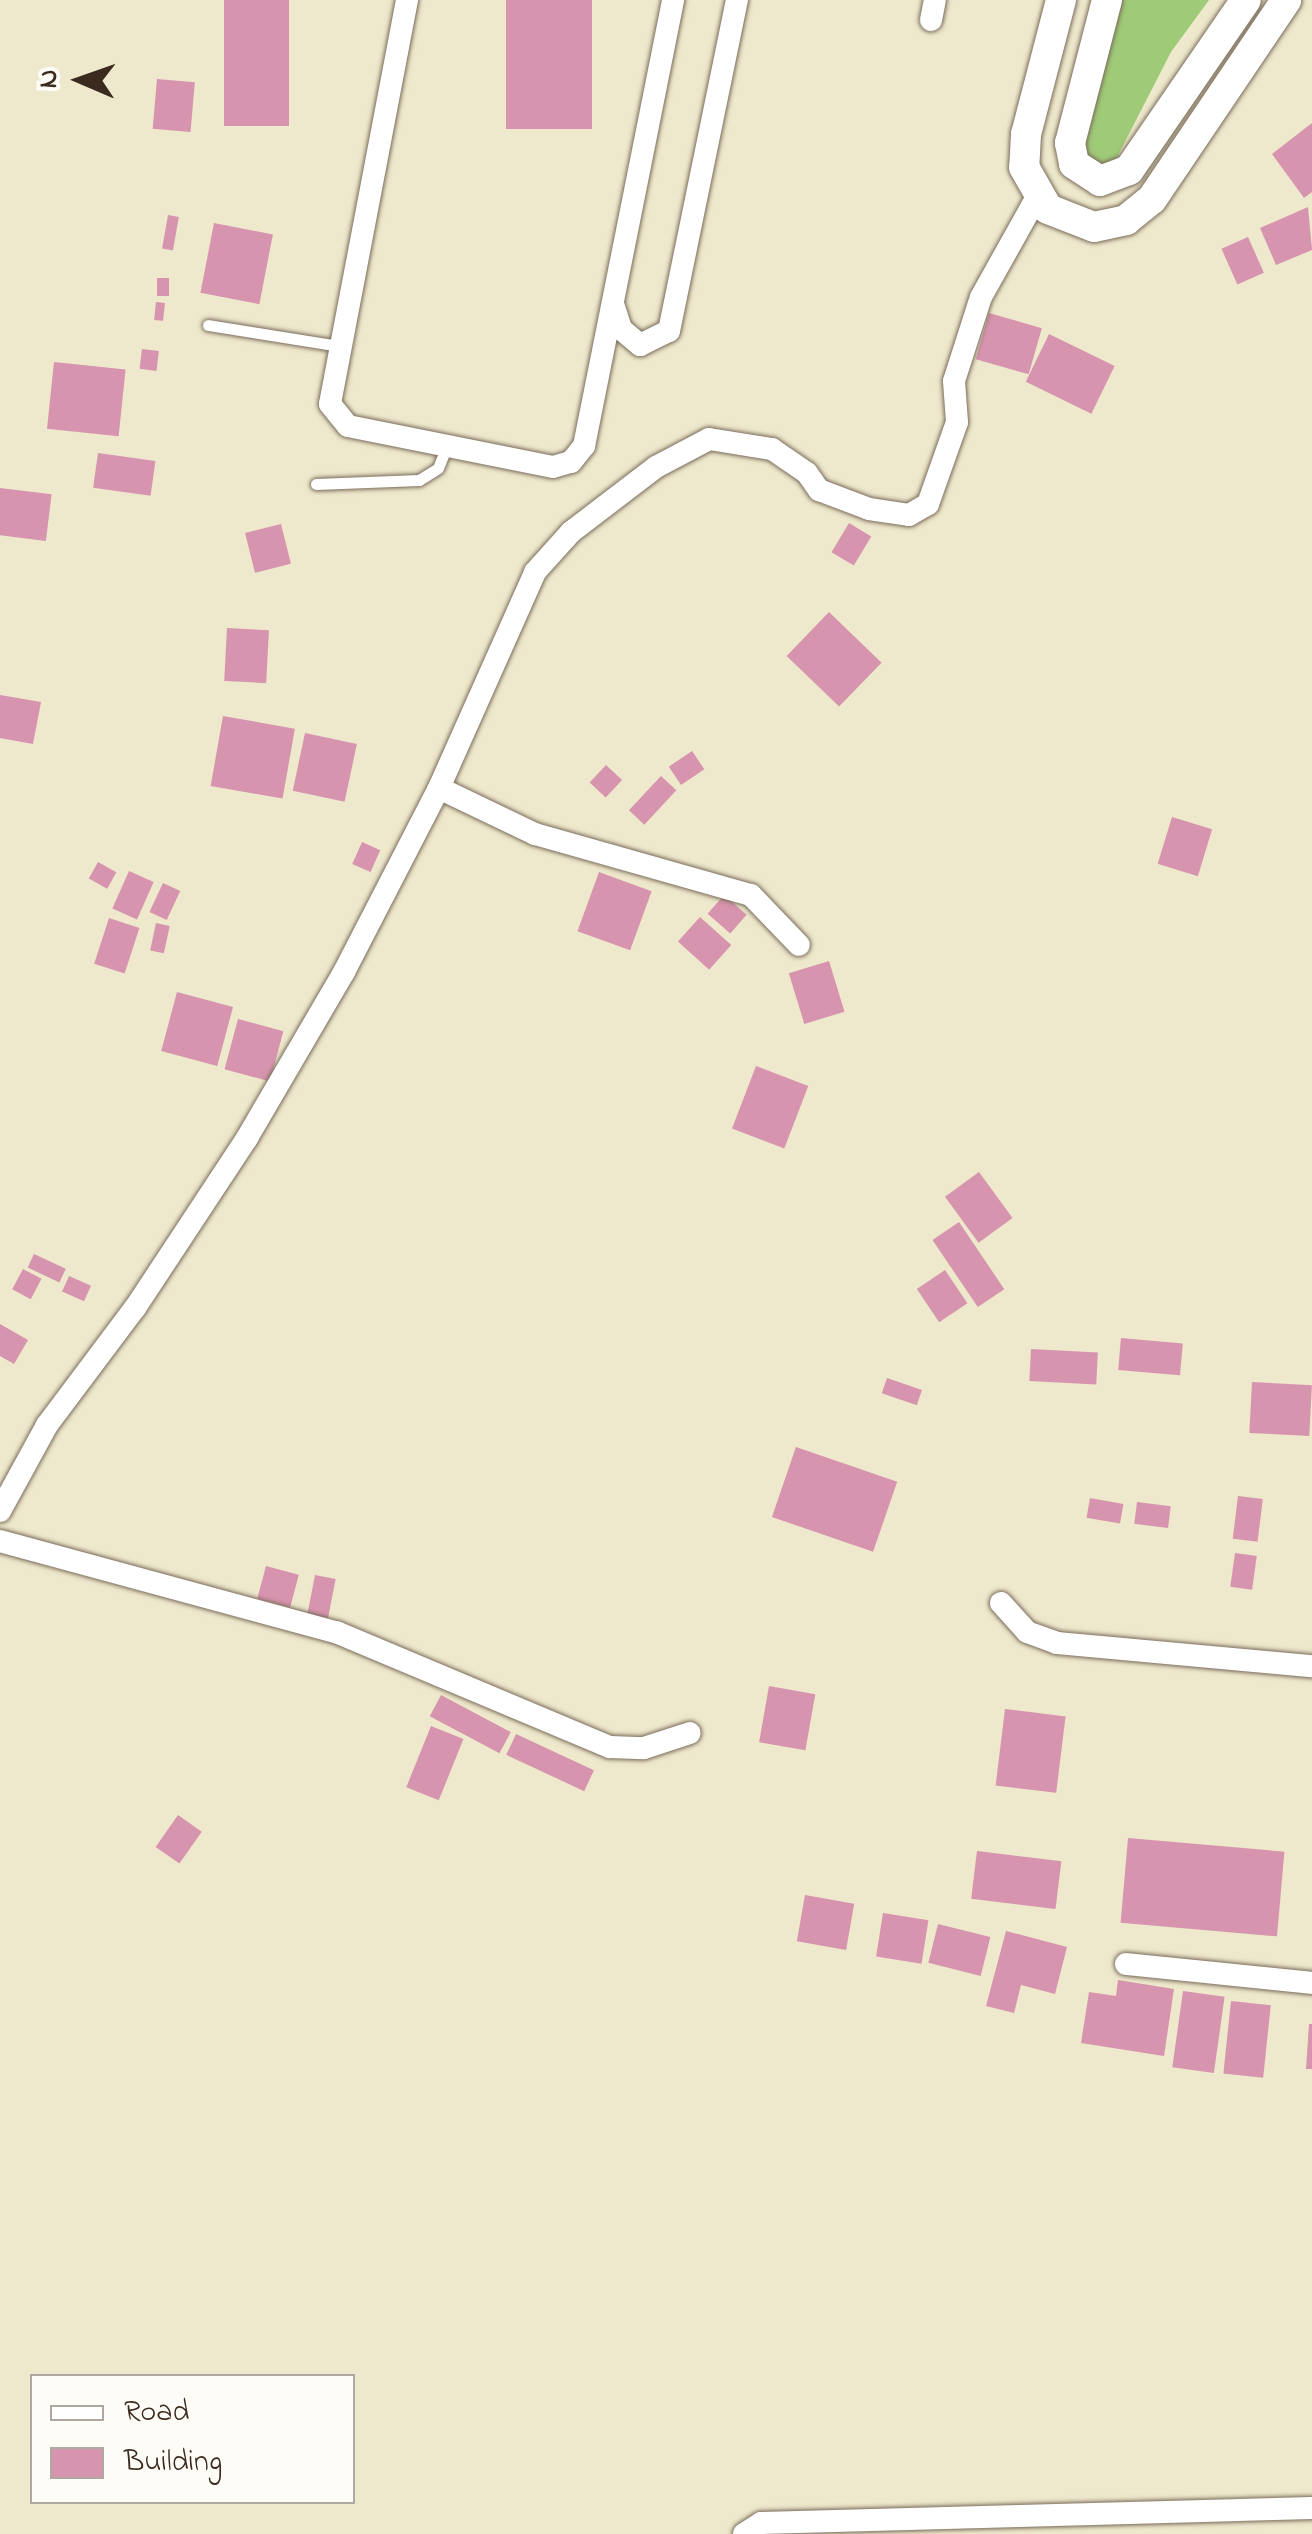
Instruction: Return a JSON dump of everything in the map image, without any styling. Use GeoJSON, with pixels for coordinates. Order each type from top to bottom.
{"type":"FeatureCollection","features":[{"type":"Feature","properties":{"kind":"main road"},"geometry":{"type":"LineString","coordinates":[[1061,0],[1023,150],[1037,197],[1062,219],[1094,227],[1140,211],[1286,0]]}},
{"type":"Feature","properties":{"kind":"main road"},"geometry":{"type":"LineString","coordinates":[[1107,0],[1070,143],[1074,164],[1100,180],[1130,170],[1246,0]]}},
{"type":"Feature","properties":{"kind":"street"},"geometry":{"type":"LineString","coordinates":[[407,0],[330,394],[340,421],[553,467],[571,462],[584,446],[673,0]]}},
{"type":"Feature","properties":{"kind":"street"},"geometry":{"type":"LineString","coordinates":[[599,368],[640,345],[663,338],[674,322],[737,0]]}},
{"type":"Feature","properties":{"kind":"street"},"geometry":{"type":"LineString","coordinates":[[0,1511],[47,1425],[135,1308],[247,1138],[344,972],[439,788],[534,572],[571,532],[684,447],[709,440],[772,449],[820,490],[870,510],[910,515],[928,504],[957,422],[954,381],[981,297],[1037,197]]}},
{"type":"Feature","properties":{"kind":"street"},"geometry":{"type":"LineString","coordinates":[[613,300],[621,329],[640,345]]}},
{"type":"Feature","properties":{"kind":"street"},"geometry":{"type":"LineString","coordinates":[[439,788],[535,834],[751,895],[799,945]]}},
{"type":"Feature","properties":{"kind":"street"},"geometry":{"type":"LineString","coordinates":[[0,1541],[336,1632],[610,1747],[644,1748],[690,1732]]}},
{"type":"Feature","properties":{"kind":"street"},"geometry":{"type":"LineString","coordinates":[[1000,1603],[1027,1632],[1056,1644],[1312,1666]]}},
{"type":"Feature","properties":{"kind":"street"},"geometry":{"type":"LineString","coordinates":[[1126,1964],[1312,1983]]}},
{"type":"Feature","properties":{"kind":"street"},"geometry":{"type":"LineString","coordinates":[[744,2534],[761,2523],[875,2527],[1139,2523],[1263,2509],[1312,2508]]}},
{"type":"Feature","properties":{"kind":"street"},"geometry":{"type":"LineString","coordinates":[[1263,2509],[1264,2534]]}},
{"type":"Feature","properties":{"kind":"lane"},"geometry":{"type":"LineString","coordinates":[[208,325],[339,346]]}},
{"type":"Feature","properties":{"kind":"lane"},"geometry":{"type":"LineString","coordinates":[[316,484],[419,480],[438,468],[447,446]]}},
{"type":"Feature","properties":{"kind":"green space"},"geometry":{"type":"Polygon","coordinates":[[[1120,0],[1209,0],[1171,52],[1113,165],[1089,172],[1081,146],[1120,0]]]}},
{"type":"Feature","properties":{"kind":"building"},"geometry":{"type":"Polygon","coordinates":[[[224,0],[289,0],[289,126],[224,126],[224,0]]]}},
{"type":"Feature","properties":{"kind":"building"},"geometry":{"type":"Polygon","coordinates":[[[506,0],[592,0],[592,129],[506,129],[506,0]]]}},
{"type":"Feature","properties":{"kind":"building"},"geometry":{"type":"Polygon","coordinates":[[[157,79],[195,82],[190,132],[153,129],[157,79]]]}},
{"type":"Feature","properties":{"kind":"building"},"geometry":{"type":"Polygon","coordinates":[[[1312,123],[1312,192],[1304,198],[1272,154],[1312,123]]]}},
{"type":"Feature","properties":{"kind":"building"},"geometry":{"type":"Polygon","coordinates":[[[1308,207],[1312,250],[1276,265],[1260,228],[1308,207]]]}},
{"type":"Feature","properties":{"kind":"building"},"geometry":{"type":"Polygon","coordinates":[[[168,215],[179,217],[173,250],[162,248],[168,215]]]}},
{"type":"Feature","properties":{"kind":"building"},"geometry":{"type":"Polygon","coordinates":[[[214,223],[273,234],[259,304],[200,293],[214,223]]]}},
{"type":"Feature","properties":{"kind":"building"},"geometry":{"type":"Polygon","coordinates":[[[1248,237],[1264,273],[1237,284],[1222,249],[1248,237]]]}},
{"type":"Feature","properties":{"kind":"building"},"geometry":{"type":"Polygon","coordinates":[[[157,278],[169,278],[169,296],[157,296],[157,278]]]}},
{"type":"Feature","properties":{"kind":"building"},"geometry":{"type":"Polygon","coordinates":[[[156,302],[165,303],[163,321],[154,320],[156,302]]]}},
{"type":"Feature","properties":{"kind":"building"},"geometry":{"type":"Polygon","coordinates":[[[989,313],[1042,328],[1029,374],[976,359],[989,313]]]}},
{"type":"Feature","properties":{"kind":"building"},"geometry":{"type":"Polygon","coordinates":[[[1049,334],[1115,366],[1091,414],[1026,382],[1049,334]]]}},
{"type":"Feature","properties":{"kind":"building"},"geometry":{"type":"Polygon","coordinates":[[[142,349],[159,351],[156,371],[140,369],[142,349]]]}},
{"type":"Feature","properties":{"kind":"building"},"geometry":{"type":"Polygon","coordinates":[[[54,362],[126,370],[119,436],[47,429],[54,362]]]}},
{"type":"Feature","properties":{"kind":"building"},"geometry":{"type":"Polygon","coordinates":[[[98,453],[155,461],[151,496],[93,488],[98,453]]]}},
{"type":"Feature","properties":{"kind":"building"},"geometry":{"type":"Polygon","coordinates":[[[0,488],[52,494],[46,541],[0,535],[0,488]]]}},
{"type":"Feature","properties":{"kind":"building"},"geometry":{"type":"Polygon","coordinates":[[[849,523],[871,536],[854,566],[831,552],[849,523]]]}},
{"type":"Feature","properties":{"kind":"building"},"geometry":{"type":"Polygon","coordinates":[[[281,524],[291,564],[255,573],[245,533],[281,524]]]}},
{"type":"Feature","properties":{"kind":"building"},"geometry":{"type":"Polygon","coordinates":[[[829,612],[882,663],[839,707],[787,656],[829,612]]]}},
{"type":"Feature","properties":{"kind":"building"},"geometry":{"type":"Polygon","coordinates":[[[227,628],[269,630],[266,683],[224,681],[227,628]]]}},
{"type":"Feature","properties":{"kind":"building"},"geometry":{"type":"Polygon","coordinates":[[[0,695],[41,702],[33,744],[0,738],[0,695]]]}},
{"type":"Feature","properties":{"kind":"building"},"geometry":{"type":"Polygon","coordinates":[[[223,716],[295,729],[283,799],[211,786],[223,716]]]}},
{"type":"Feature","properties":{"kind":"building"},"geometry":{"type":"Polygon","coordinates":[[[305,733],[357,744],[345,802],[293,791],[305,733]]]}},
{"type":"Feature","properties":{"kind":"building"},"geometry":{"type":"Polygon","coordinates":[[[692,751],[704,769],[681,785],[669,767],[692,751]]]}},
{"type":"Feature","properties":{"kind":"building"},"geometry":{"type":"Polygon","coordinates":[[[606,765],[622,780],[606,798],[590,783],[606,765]]]}},
{"type":"Feature","properties":{"kind":"building"},"geometry":{"type":"Polygon","coordinates":[[[661,776],[676,790],[644,825],[629,810],[661,776]]]}},
{"type":"Feature","properties":{"kind":"building"},"geometry":{"type":"Polygon","coordinates":[[[1172,817],[1212,829],[1198,876],[1158,864],[1172,817]]]}},
{"type":"Feature","properties":{"kind":"building"},"geometry":{"type":"Polygon","coordinates":[[[362,842],[380,850],[371,872],[352,864],[362,842]]]}},
{"type":"Feature","properties":{"kind":"building"},"geometry":{"type":"Polygon","coordinates":[[[98,862],[116,872],[107,889],[89,879],[98,862]]]}},
{"type":"Feature","properties":{"kind":"building"},"geometry":{"type":"Polygon","coordinates":[[[129,871],[154,882],[137,919],[112,908],[129,871]]]}},
{"type":"Feature","properties":{"kind":"building"},"geometry":{"type":"Polygon","coordinates":[[[599,872],[652,891],[630,950],[577,931],[599,872]]]}},
{"type":"Feature","properties":{"kind":"building"},"geometry":{"type":"Polygon","coordinates":[[[163,883],[180,891],[167,920],[149,912],[163,883]]]}},
{"type":"Feature","properties":{"kind":"building"},"geometry":{"type":"Polygon","coordinates":[[[724,895],[747,915],[730,934],[708,914],[724,895]]]}},
{"type":"Feature","properties":{"kind":"building"},"geometry":{"type":"Polygon","coordinates":[[[700,917],[731,945],[709,970],[678,942],[700,917]]]}},
{"type":"Feature","properties":{"kind":"building"},"geometry":{"type":"Polygon","coordinates":[[[109,918],[139,928],[125,974],[94,964],[109,918]]]}},
{"type":"Feature","properties":{"kind":"building"},"geometry":{"type":"Polygon","coordinates":[[[156,923],[170,926],[164,953],[150,950],[156,923]]]}},
{"type":"Feature","properties":{"kind":"building"},"geometry":{"type":"Polygon","coordinates":[[[829,961],[844,1012],[804,1024],[789,973],[829,961]]]}},
{"type":"Feature","properties":{"kind":"building"},"geometry":{"type":"Polygon","coordinates":[[[177,992],[233,1007],[217,1066],[161,1051],[177,992]]]}},
{"type":"Feature","properties":{"kind":"building"},"geometry":{"type":"Polygon","coordinates":[[[238,1019],[283,1031],[270,1081],[225,1069],[238,1019]]]}},
{"type":"Feature","properties":{"kind":"building"},"geometry":{"type":"Polygon","coordinates":[[[756,1066],[808,1086],[784,1149],[732,1129],[756,1066]]]}},
{"type":"Feature","properties":{"kind":"building"},"geometry":{"type":"Polygon","coordinates":[[[979,1172],[1013,1218],[979,1243],[945,1197],[979,1172]]]}},
{"type":"Feature","properties":{"kind":"building"},"geometry":{"type":"Polygon","coordinates":[[[959,1222],[1004,1289],[978,1307],[932,1240],[959,1222]]]}},
{"type":"Feature","properties":{"kind":"building"},"geometry":{"type":"Polygon","coordinates":[[[34,1254],[66,1269],[59,1282],[28,1268],[34,1254]]]}},
{"type":"Feature","properties":{"kind":"building"},"geometry":{"type":"Polygon","coordinates":[[[23,1269],[42,1279],[31,1299],[12,1289],[23,1269]]]}},
{"type":"Feature","properties":{"kind":"building"},"geometry":{"type":"Polygon","coordinates":[[[945,1270],[967,1303],[939,1322],[917,1289],[945,1270]]]}},
{"type":"Feature","properties":{"kind":"building"},"geometry":{"type":"Polygon","coordinates":[[[69,1276],[91,1286],[84,1301],[62,1292],[69,1276]]]}},
{"type":"Feature","properties":{"kind":"building"},"geometry":{"type":"Polygon","coordinates":[[[0,1324],[28,1340],[14,1364],[0,1356],[0,1324]]]}},
{"type":"Feature","properties":{"kind":"building"},"geometry":{"type":"Polygon","coordinates":[[[1121,1338],[1183,1343],[1180,1375],[1118,1370],[1121,1338]]]}},
{"type":"Feature","properties":{"kind":"building"},"geometry":{"type":"Polygon","coordinates":[[[1031,1349],[1098,1353],[1096,1384],[1029,1381],[1031,1349]]]}},
{"type":"Feature","properties":{"kind":"building"},"geometry":{"type":"Polygon","coordinates":[[[887,1378],[922,1390],[917,1405],[882,1393],[887,1378]]]}},
{"type":"Feature","properties":{"kind":"building"},"geometry":{"type":"Polygon","coordinates":[[[1252,1382],[1312,1385],[1309,1436],[1249,1433],[1252,1382]]]}},
{"type":"Feature","properties":{"kind":"building"},"geometry":{"type":"Polygon","coordinates":[[[796,1447],[897,1482],[873,1552],[772,1517],[796,1447]]]}},
{"type":"Feature","properties":{"kind":"building"},"geometry":{"type":"Polygon","coordinates":[[[1238,1496],[1263,1499],[1258,1542],[1233,1539],[1238,1496]]]}},
{"type":"Feature","properties":{"kind":"building"},"geometry":{"type":"Polygon","coordinates":[[[1090,1498],[1123,1504],[1120,1524],[1087,1518],[1090,1498]]]}},
{"type":"Feature","properties":{"kind":"building"},"geometry":{"type":"Polygon","coordinates":[[[1137,1502],[1171,1506],[1168,1528],[1134,1524],[1137,1502]]]}},
{"type":"Feature","properties":{"kind":"building"},"geometry":{"type":"Polygon","coordinates":[[[1235,1553],[1257,1556],[1252,1590],[1230,1587],[1235,1553]]]}},
{"type":"Feature","properties":{"kind":"building"},"geometry":{"type":"Polygon","coordinates":[[[266,1566],[299,1575],[290,1608],[257,1599],[266,1566]]]}},
{"type":"Feature","properties":{"kind":"building"},"geometry":{"type":"Polygon","coordinates":[[[315,1575],[336,1579],[327,1623],[306,1619],[315,1575]]]}},
{"type":"Feature","properties":{"kind":"building"},"geometry":{"type":"Polygon","coordinates":[[[769,1686],[815,1694],[805,1750],[759,1742],[769,1686]]]}},
{"type":"Feature","properties":{"kind":"building"},"geometry":{"type":"Polygon","coordinates":[[[441,1695],[511,1732],[499,1753],[430,1716],[441,1695]]]}},
{"type":"Feature","properties":{"kind":"building"},"geometry":{"type":"Polygon","coordinates":[[[1005,1709],[1066,1716],[1056,1793],[996,1785],[1005,1709]]]}},
{"type":"Feature","properties":{"kind":"building"},"geometry":{"type":"Polygon","coordinates":[[[431,1726],[463,1739],[439,1800],[406,1787],[431,1726]]]}},
{"type":"Feature","properties":{"kind":"building"},"geometry":{"type":"Polygon","coordinates":[[[516,1734],[594,1770],[584,1791],[506,1755],[516,1734]]]}},
{"type":"Feature","properties":{"kind":"building"},"geometry":{"type":"Polygon","coordinates":[[[178,1815],[202,1832],[179,1864],[156,1847],[178,1815]]]}},
{"type":"Feature","properties":{"kind":"building"},"geometry":{"type":"Polygon","coordinates":[[[1128,1838],[1284,1852],[1277,1936],[1121,1923],[1128,1838]]]}},
{"type":"Feature","properties":{"kind":"building"},"geometry":{"type":"Polygon","coordinates":[[[977,1851],[1061,1861],[1056,1909],[971,1899],[977,1851]]]}},
{"type":"Feature","properties":{"kind":"building"},"geometry":{"type":"Polygon","coordinates":[[[805,1895],[854,1904],[846,1950],[797,1941],[805,1895]]]}},
{"type":"Feature","properties":{"kind":"building"},"geometry":{"type":"Polygon","coordinates":[[[883,1913],[928,1920],[922,1964],[876,1956],[883,1913]]]}},
{"type":"Feature","properties":{"kind":"building"},"geometry":{"type":"Polygon","coordinates":[[[938,1924],[990,1937],[981,1976],[928,1963],[938,1924]]]}},
{"type":"Feature","properties":{"kind":"building"},"geometry":{"type":"Polygon","coordinates":[[[1006,1931],[1067,1947],[1055,1994],[1021,1985],[1014,2013],[986,2006],[1006,1931]]]}},
{"type":"Feature","properties":{"kind":"building"},"geometry":{"type":"Polygon","coordinates":[[[1118,1980],[1174,1989],[1164,2056],[1081,2043],[1089,1992],[1116,1996],[1118,1980]]]}},
{"type":"Feature","properties":{"kind":"building"},"geometry":{"type":"Polygon","coordinates":[[[1183,1991],[1225,1997],[1214,2073],[1172,2067],[1183,1991]]]}},
{"type":"Feature","properties":{"kind":"building"},"geometry":{"type":"Polygon","coordinates":[[[1231,2001],[1271,2005],[1263,2078],[1223,2074],[1231,2001]]]}},
{"type":"Feature","properties":{"kind":"building"},"geometry":{"type":"Polygon","coordinates":[[[1309,2024],[1312,2069],[1306,2069],[1309,2024]]]}}]}
